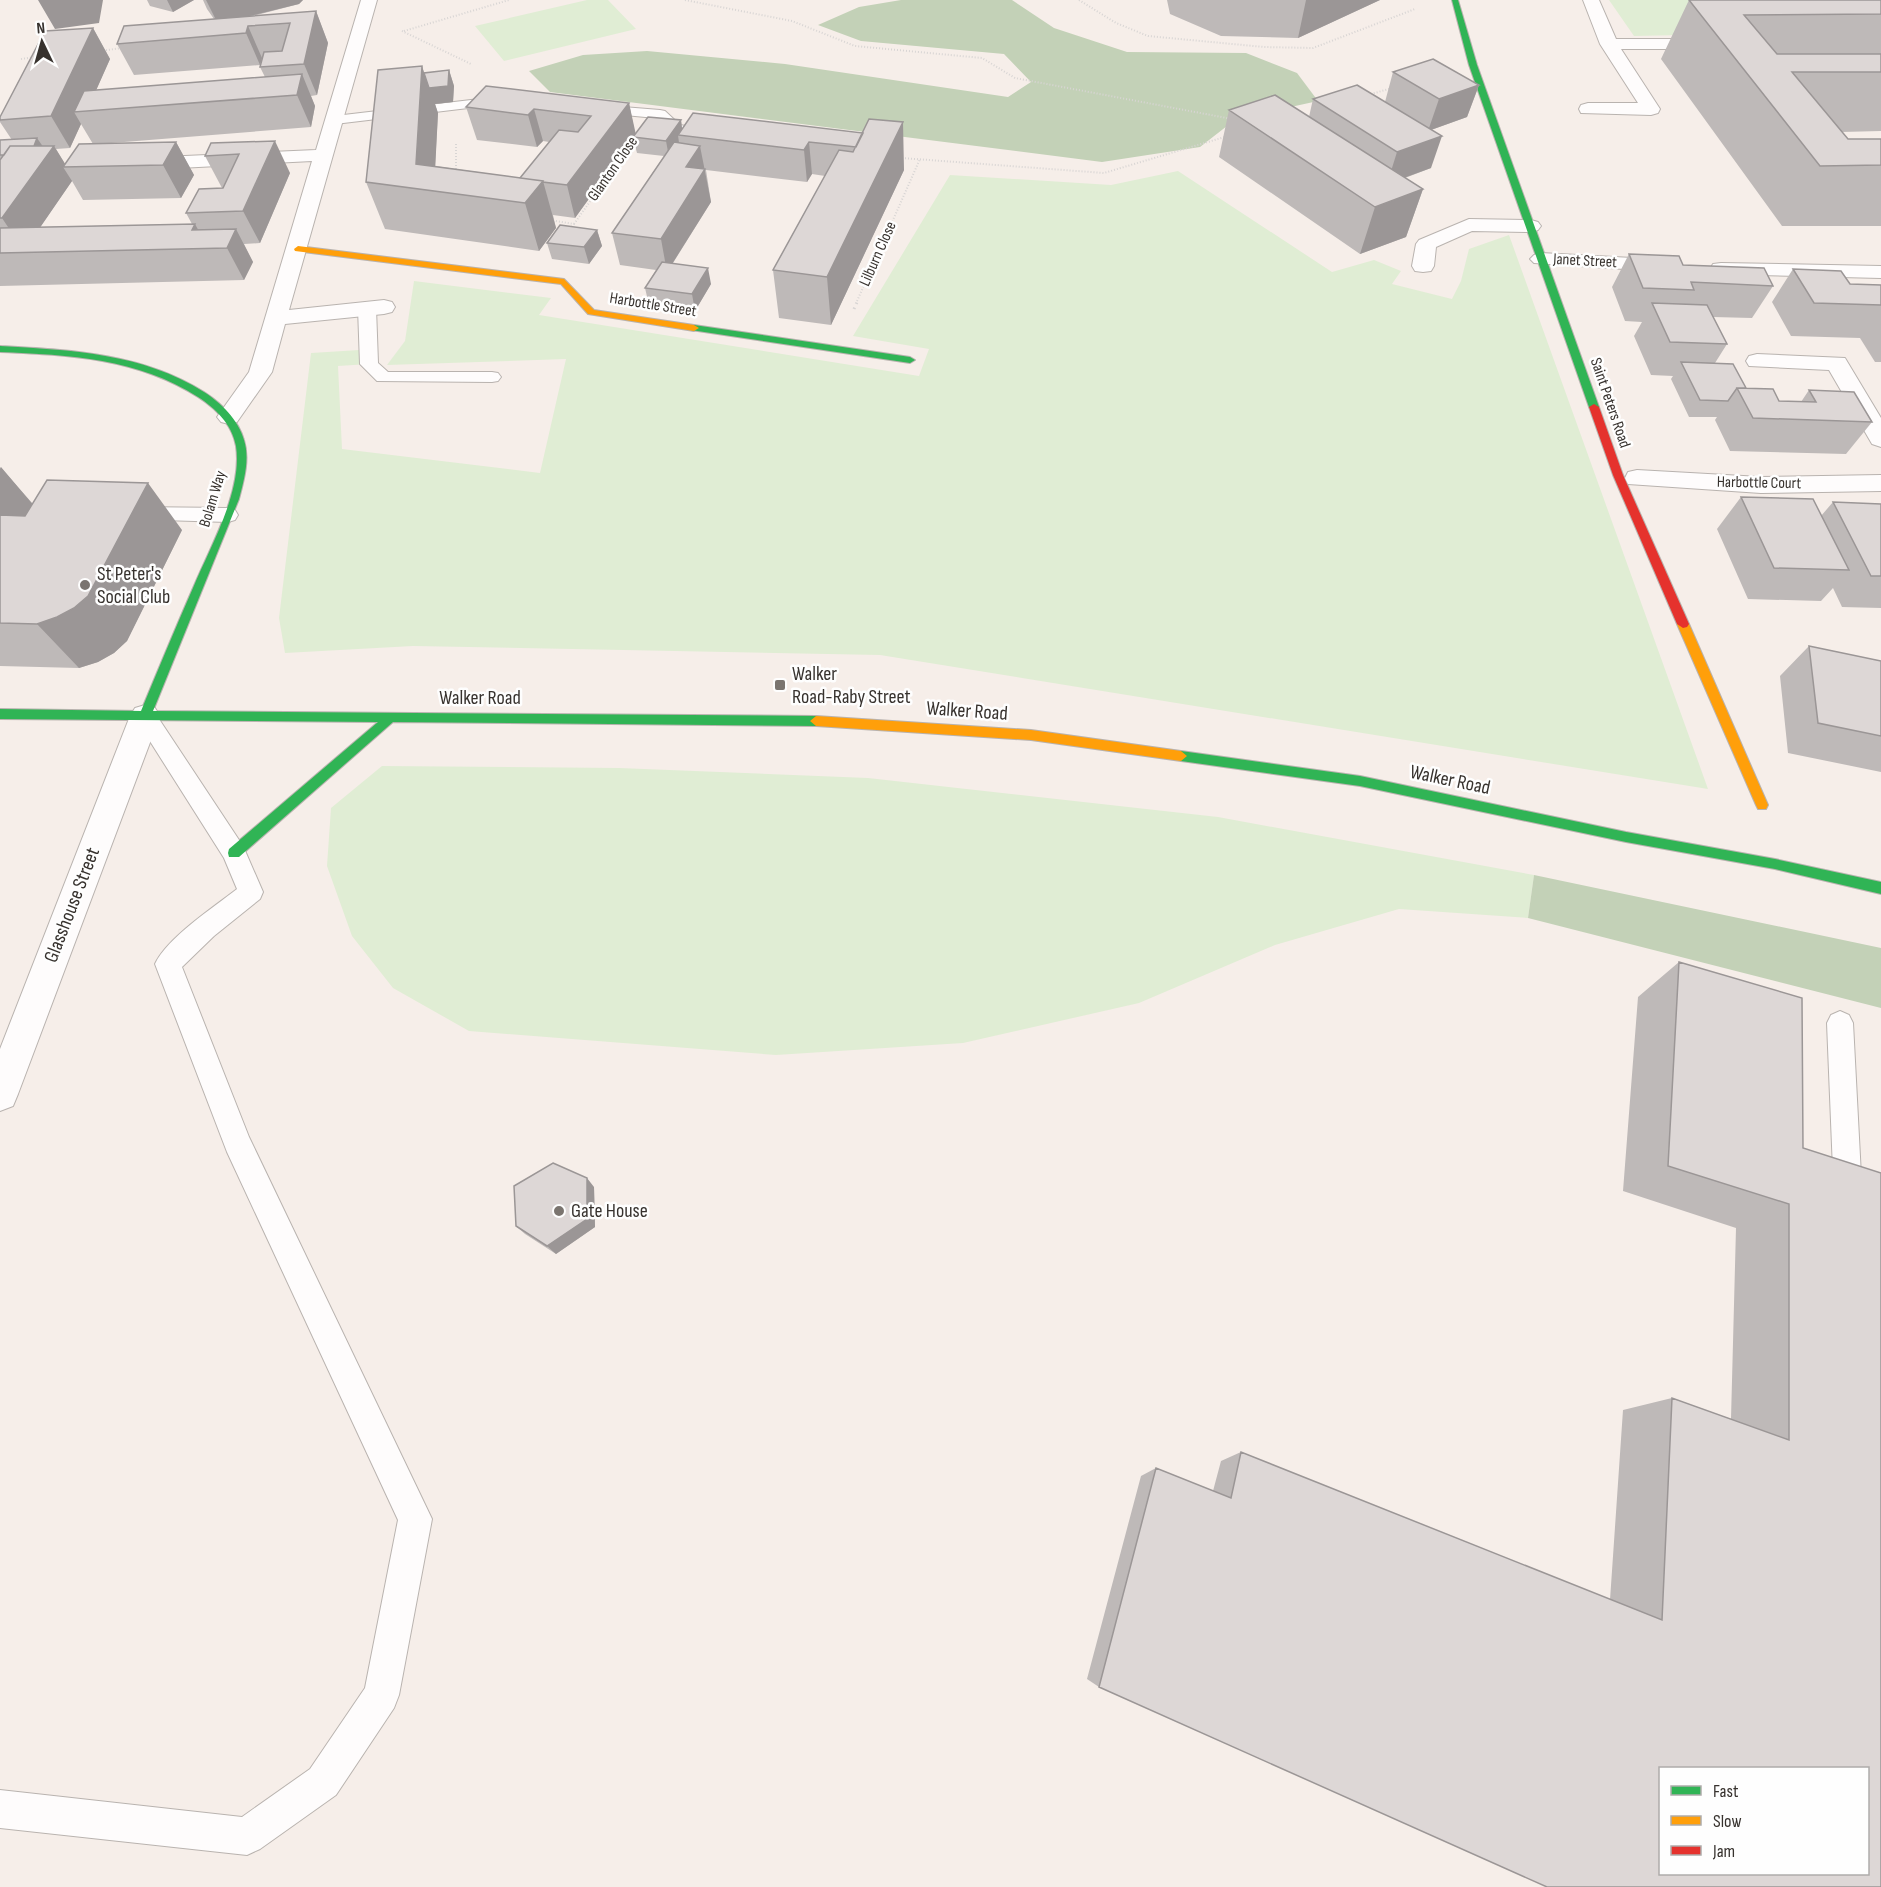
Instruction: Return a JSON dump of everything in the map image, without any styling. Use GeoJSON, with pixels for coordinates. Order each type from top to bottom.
{"type":"FeatureCollection","features":[{"type":"Feature","properties":{"kind":"street"},"geometry":{"type":"LineString","coordinates":[[228,417],[260,372],[298,249],[369,0]]}},
{"type":"Feature","properties":{"kind":"street","name":"Saint Peters Road"},"geometry":{"type":"LineString","coordinates":[[1455,0],[1473,64],[1617,475],[1762,805]]}},
{"type":"Feature","properties":{"kind":"street"},"geometry":{"type":"LineString","coordinates":[[1588,109],[1652,109],[1610,44],[1591,0]]}},
{"type":"Feature","properties":{"kind":"street"},"geometry":{"type":"LineString","coordinates":[[1610,44],[1728,45]]}},
{"type":"Feature","properties":{"kind":"street"},"geometry":{"type":"LineString","coordinates":[[126,165],[325,155]]}},
{"type":"Feature","properties":{"kind":"street"},"geometry":{"type":"LineString","coordinates":[[1423,266],[1425,243],[1468,225],[1531,226]]}},
{"type":"Feature","properties":{"kind":"street","name":"Harbottle Street"},"geometry":{"type":"LineString","coordinates":[[298,249],[564,282],[591,312],[910,360]]}},
{"type":"Feature","properties":{"kind":"street","name":"Janet Street"},"geometry":{"type":"LineString","coordinates":[[1541,259],[1697,268],[1881,272]]}},
{"type":"Feature","properties":{"kind":"street"},"geometry":{"type":"LineString","coordinates":[[277,318],[375,308]]}},
{"type":"Feature","properties":{"kind":"street","name":"Bolam Way"},"geometry":{"type":"LineString","coordinates":[[0,350],[73,353],[137,363],[167,372],[199,390],[228,417],[241,448],[239,480],[228,515],[145,716]]}},
{"type":"Feature","properties":{"kind":"street"},"geometry":{"type":"LineString","coordinates":[[1757,361],[1837,363],[1881,439]]}},
{"type":"Feature","properties":{"kind":"street","name":"Harbottle Court"},"geometry":{"type":"LineString","coordinates":[[1637,478],[1761,485],[1881,483]]}},
{"type":"Feature","properties":{"kind":"street","name":"Walker Road"},"geometry":{"type":"LineString","coordinates":[[0,714],[788,719],[1031,735],[1360,781],[1626,837],[1775,864],[1881,888]]}},
{"type":"Feature","properties":{"kind":"street","name":"Glasshouse Street"},"geometry":{"type":"LineString","coordinates":[[0,1094],[145,716]]}},
{"type":"Feature","properties":{"kind":"street"},"geometry":{"type":"LineString","coordinates":[[234,853],[391,717]]}},
{"type":"Feature","properties":{"kind":"lane"},"geometry":{"type":"LineString","coordinates":[[335,120],[500,99],[523,101]]}},
{"type":"Feature","properties":{"kind":"lane"},"geometry":{"type":"LineString","coordinates":[[582,107],[660,114],[676,129],[707,132]]}},
{"type":"Feature","properties":{"kind":"lane"},"geometry":{"type":"LineString","coordinates":[[375,308],[369,364],[383,377],[492,377]]}},
{"type":"Feature","properties":{"kind":"lane"},"geometry":{"type":"LineString","coordinates":[[114,514],[228,515]]}},
{"type":"Feature","properties":{"kind":"lane"},"geometry":{"type":"LineString","coordinates":[[0,1809],[247,1836],[323,1782],[381,1695],[415,1519],[237,1142],[168,964],[205,928],[251,892],[234,853],[145,716]]}},
{"type":"Feature","properties":{"kind":"lane"},"geometry":{"type":"LineString","coordinates":[[1840,1023],[1849,1202]]}},
{"type":"Feature","properties":{"kind":"path"},"geometry":{"type":"LineString","coordinates":[[360,33],[403,31],[509,0]]}},
{"type":"Feature","properties":{"kind":"path"},"geometry":{"type":"LineString","coordinates":[[685,0],[792,21],[855,46],[982,58],[1015,78],[1242,121]]}},
{"type":"Feature","properties":{"kind":"path"},"geometry":{"type":"LineString","coordinates":[[1078,0],[1116,22],[1148,36],[1264,47],[1313,48],[1422,6]]}},
{"type":"Feature","properties":{"kind":"path"},"geometry":{"type":"LineString","coordinates":[[403,31],[506,82],[500,99]]}},
{"type":"Feature","properties":{"kind":"path"},"geometry":{"type":"LineString","coordinates":[[92,52],[127,48]]}},
{"type":"Feature","properties":{"kind":"path"},"geometry":{"type":"LineString","coordinates":[[21,59],[45,56]]}},
{"type":"Feature","properties":{"kind":"path"},"geometry":{"type":"LineString","coordinates":[[1363,97],[1396,87]]}},
{"type":"Feature","properties":{"kind":"path"},"geometry":{"type":"LineString","coordinates":[[456,105],[456,182]]}},
{"type":"Feature","properties":{"kind":"path","name":"Glanton Close"},"geometry":{"type":"LineString","coordinates":[[529,278],[574,224],[652,114]]}},
{"type":"Feature","properties":{"kind":"path"},"geometry":{"type":"LineString","coordinates":[[902,158],[1104,173],[1230,136]]}},
{"type":"Feature","properties":{"kind":"path","name":"Lilburn Close"},"geometry":{"type":"LineString","coordinates":[[836,349],[920,159]]}},
{"type":"Feature","properties":{"kind":"path"},"geometry":{"type":"LineString","coordinates":[[542,218],[574,224]]}},
{"type":"Feature","properties":{"kind":"green space"},"geometry":{"type":"Polygon","coordinates":[[[587,0],[608,0],[636,29],[504,61],[475,26],[587,0]]]}},
{"type":"Feature","properties":{"kind":"green space"},"geometry":{"type":"Polygon","coordinates":[[[901,0],[1012,0],[1054,28],[1127,52],[1246,53],[1297,73],[1318,101],[1236,119],[1200,147],[1102,162],[550,92],[529,71],[583,55],[647,51],[785,64],[1008,97],[1031,82],[1004,54],[861,41],[818,25],[859,7],[901,0]]]}},
{"type":"Feature","properties":{"kind":"green space"},"geometry":{"type":"Polygon","coordinates":[[[1609,0],[1881,0],[1682,35],[1634,36],[1609,0]]]}},
{"type":"Feature","properties":{"kind":"green space"},"geometry":{"type":"Polygon","coordinates":[[[1178,171],[1332,272],[1374,260],[1401,271],[1392,284],[1452,299],[1461,281],[1469,249],[1509,235],[1708,789],[880,655],[413,646],[285,653],[279,618],[311,353],[359,350],[369,364],[338,366],[342,449],[540,473],[566,359],[387,365],[405,341],[414,281],[551,298],[539,315],[919,376],[929,349],[853,336],[950,175],[1111,185],[1178,171]]]}},
{"type":"Feature","properties":{"kind":"green space"},"geometry":{"type":"Polygon","coordinates":[[[382,766],[619,768],[868,778],[1218,817],[1534,875],[1528,918],[1399,909],[1275,945],[1139,1003],[963,1043],[776,1055],[469,1031],[393,988],[352,936],[327,866],[331,808],[382,766]]]}},
{"type":"Feature","properties":{"kind":"green space"},"geometry":{"type":"Polygon","coordinates":[[[1534,875],[1881,948],[1881,1008],[1528,918],[1534,875]]]}},
{"type":"Feature","properties":{"kind":"building"},"geometry":{"type":"Polygon","coordinates":[[[1689,0],[1881,0],[1881,14],[1744,15],[1777,54],[1881,54],[1881,72],[1792,72],[1848,139],[1881,139],[1881,165],[1820,166],[1689,0]]]}},
{"type":"Feature","properties":{"kind":"building"},"geometry":{"type":"Polygon","coordinates":[[[316,11],[304,64],[260,67],[264,52],[282,51],[290,23],[248,26],[246,33],[117,44],[124,26],[316,11]]]}},
{"type":"Feature","properties":{"kind":"building"},"geometry":{"type":"Polygon","coordinates":[[[93,28],[51,116],[0,120],[45,31],[93,28]]]}},
{"type":"Feature","properties":{"kind":"building"},"geometry":{"type":"Polygon","coordinates":[[[1433,59],[1479,85],[1439,99],[1393,72],[1433,59]]]}},
{"type":"Feature","properties":{"kind":"building"},"geometry":{"type":"Polygon","coordinates":[[[422,66],[416,164],[543,181],[525,203],[366,182],[378,70],[422,66]]]}},
{"type":"Feature","properties":{"kind":"building"},"geometry":{"type":"Polygon","coordinates":[[[449,70],[448,86],[429,88],[424,73],[449,70]]]}},
{"type":"Feature","properties":{"kind":"building"},"geometry":{"type":"Polygon","coordinates":[[[302,74],[297,95],[74,112],[84,91],[302,74]]]}},
{"type":"Feature","properties":{"kind":"building"},"geometry":{"type":"Polygon","coordinates":[[[1357,85],[1442,136],[1397,152],[1313,99],[1357,85]]]}},
{"type":"Feature","properties":{"kind":"building"},"geometry":{"type":"Polygon","coordinates":[[[486,86],[629,103],[567,185],[520,178],[559,130],[578,132],[591,116],[534,109],[528,115],[466,107],[486,86]]]}},
{"type":"Feature","properties":{"kind":"building"},"geometry":{"type":"Polygon","coordinates":[[[1275,95],[1423,189],[1375,207],[1229,110],[1275,95]]]}},
{"type":"Feature","properties":{"kind":"building"},"geometry":{"type":"Polygon","coordinates":[[[693,113],[863,133],[856,147],[809,142],[804,150],[678,135],[693,113]]]}},
{"type":"Feature","properties":{"kind":"building"},"geometry":{"type":"Polygon","coordinates":[[[648,117],[681,120],[666,141],[633,137],[648,117]]]}},
{"type":"Feature","properties":{"kind":"building"},"geometry":{"type":"Polygon","coordinates":[[[869,119],[903,122],[827,277],[773,270],[839,150],[853,152],[869,119]]]}},
{"type":"Feature","properties":{"kind":"building"},"geometry":{"type":"Polygon","coordinates":[[[37,138],[34,146],[10,146],[4,155],[0,155],[0,140],[37,138]]]}},
{"type":"Feature","properties":{"kind":"building"},"geometry":{"type":"Polygon","coordinates":[[[275,141],[243,211],[186,213],[199,189],[223,188],[239,154],[205,156],[211,143],[275,141]]]}},
{"type":"Feature","properties":{"kind":"building"},"geometry":{"type":"Polygon","coordinates":[[[176,142],[163,165],[63,167],[79,144],[176,142]]]}},
{"type":"Feature","properties":{"kind":"building"},"geometry":{"type":"Polygon","coordinates":[[[674,142],[700,146],[686,167],[705,169],[661,239],[612,233],[674,142]]]}},
{"type":"Feature","properties":{"kind":"building"},"geometry":{"type":"Polygon","coordinates":[[[10,146],[54,146],[0,218],[0,160],[10,146]]]}},
{"type":"Feature","properties":{"kind":"building"},"geometry":{"type":"Polygon","coordinates":[[[195,224],[192,230],[236,229],[227,248],[0,253],[0,228],[195,224]]]}},
{"type":"Feature","properties":{"kind":"building"},"geometry":{"type":"Polygon","coordinates":[[[560,225],[597,230],[584,247],[547,243],[560,225]]]}},
{"type":"Feature","properties":{"kind":"building"},"geometry":{"type":"Polygon","coordinates":[[[1629,254],[1679,256],[1683,265],[1764,268],[1773,286],[1691,282],[1694,290],[1643,288],[1629,254]]]}},
{"type":"Feature","properties":{"kind":"building"},"geometry":{"type":"Polygon","coordinates":[[[662,262],[708,268],[692,294],[645,288],[662,262]]]}},
{"type":"Feature","properties":{"kind":"building"},"geometry":{"type":"Polygon","coordinates":[[[1793,269],[1841,271],[1850,284],[1881,285],[1881,305],[1814,303],[1793,269]]]}},
{"type":"Feature","properties":{"kind":"building"},"geometry":{"type":"Polygon","coordinates":[[[1652,303],[1707,305],[1727,344],[1670,342],[1652,303]]]}},
{"type":"Feature","properties":{"kind":"building"},"geometry":{"type":"Polygon","coordinates":[[[1681,362],[1733,364],[1746,388],[1737,388],[1728,401],[1700,400],[1681,362]]]}},
{"type":"Feature","properties":{"kind":"building"},"geometry":{"type":"Polygon","coordinates":[[[1737,388],[1773,389],[1779,401],[1816,402],[1809,390],[1854,392],[1872,422],[1753,418],[1737,388]]]}},
{"type":"Feature","properties":{"kind":"building"},"geometry":{"type":"Polygon","coordinates":[[[47,480],[148,483],[88,596],[74,608],[37,624],[0,623],[0,515],[25,516],[47,480]]]}},
{"type":"Feature","properties":{"kind":"building"},"geometry":{"type":"Polygon","coordinates":[[[1741,497],[1813,499],[1849,570],[1774,568],[1741,497]]]}},
{"type":"Feature","properties":{"kind":"building"},"geometry":{"type":"Polygon","coordinates":[[[1833,502],[1881,504],[1881,576],[1871,576],[1833,502]]]}},
{"type":"Feature","properties":{"kind":"building"},"geometry":{"type":"Polygon","coordinates":[[[1809,646],[1881,661],[1881,736],[1818,723],[1809,646]]]}},
{"type":"Feature","properties":{"kind":"building"},"geometry":{"type":"Polygon","coordinates":[[[1679,962],[1802,998],[1803,1148],[1881,1173],[1881,1887],[1547,1887],[1099,1687],[1156,1468],[1231,1498],[1241,1452],[1662,1620],[1672,1398],[1789,1440],[1789,1204],[1668,1166],[1679,962]]]}},
{"type":"Feature","properties":{"kind":"building","name":"Gate House"},"geometry":{"type":"Polygon","coordinates":[[[553,1163],[587,1178],[587,1219],[547,1246],[516,1226],[514,1186],[553,1163]]]}},
{"type":"Feature","properties":{"kind":"traffic: fast"},"geometry":{"type":"LineString","coordinates":[[1455,0],[1473,65],[1594,407]]}},
{"type":"Feature","properties":{"kind":"traffic: fast"},"geometry":{"type":"LineString","coordinates":[[694,328],[910,360]]}},
{"type":"Feature","properties":{"kind":"traffic: fast"},"geometry":{"type":"LineString","coordinates":[[0,349],[81,354],[133,364],[158,372],[182,382],[205,397],[223,413],[237,432],[242,463],[228,518],[145,716]]}},
{"type":"Feature","properties":{"kind":"traffic: fast"},"geometry":{"type":"LineString","coordinates":[[0,714],[816,721]]}},
{"type":"Feature","properties":{"kind":"traffic: fast"},"geometry":{"type":"LineString","coordinates":[[234,853],[391,717]]}},
{"type":"Feature","properties":{"kind":"traffic: fast"},"geometry":{"type":"LineString","coordinates":[[1181,756],[1360,781],[1626,837],[1775,864],[1881,888]]}},
{"type":"Feature","properties":{"kind":"traffic: slow"},"geometry":{"type":"LineString","coordinates":[[298,249],[564,282],[591,312],[694,328]]}},
{"type":"Feature","properties":{"kind":"traffic: slow"},"geometry":{"type":"LineString","coordinates":[[1683,624],[1762,805]]}},
{"type":"Feature","properties":{"kind":"traffic: slow"},"geometry":{"type":"LineString","coordinates":[[816,721],[1031,735],[1181,756]]}},
{"type":"Feature","properties":{"kind":"traffic: jam"},"geometry":{"type":"LineString","coordinates":[[1594,407],[1618,475],[1683,624]]}},
{"type":"Feature","properties":{"kind":"place","name":"St Peter's Social Club"},"geometry":{"type":"Point","coordinates":[85,585]}},
{"type":"Feature","properties":{"kind":"place","name":"Walker Road-Raby Street"},"geometry":{"type":"Point","coordinates":[780,685]}},
{"type":"Feature","properties":{"kind":"place","name":"Gate House"},"geometry":{"type":"Point","coordinates":[559,1211]}}]}
